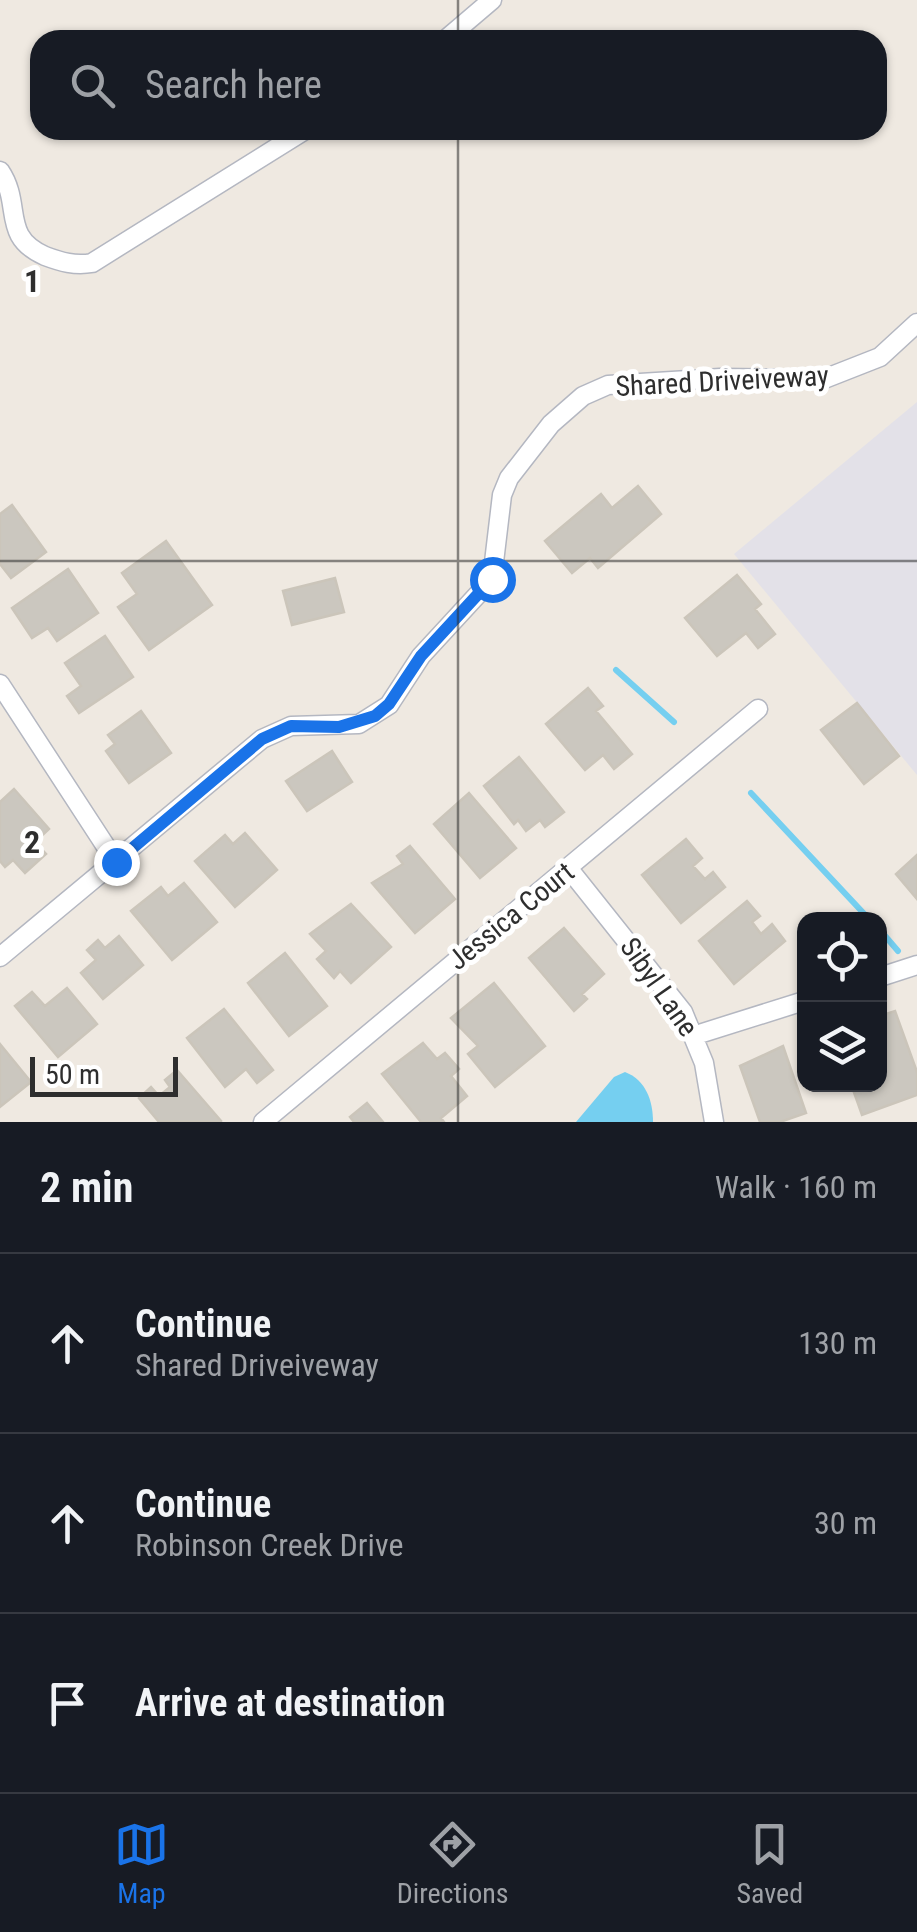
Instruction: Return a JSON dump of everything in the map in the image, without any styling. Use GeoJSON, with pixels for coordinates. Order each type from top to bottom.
{"type":"FeatureCollection","features":[{"type":"Feature","properties":{"kind":"street"},"geometry":{"type":"LineString","coordinates":[[457,30],[492,0]]}},
{"type":"Feature","properties":{"kind":"street"},"geometry":{"type":"LineString","coordinates":[[0,171],[9,190],[12,223],[21,243],[62,262],[80,265],[92,263],[289,140]]}},
{"type":"Feature","properties":{"kind":"street","name":"Shared Driveiveway"},"geometry":{"type":"LineString","coordinates":[[0,957],[244,751],[279,730],[359,724],[389,704],[421,656],[492,579],[499,551],[502,495],[510,478],[551,424],[583,396],[608,384],[738,378],[824,380],[880,356],[917,324]]}},
{"type":"Feature","properties":{"kind":"street"},"geometry":{"type":"LineString","coordinates":[[0,684],[116,862]]}},
{"type":"Feature","properties":{"kind":"street","name":"Jessica Court"},"geometry":{"type":"LineString","coordinates":[[264,1122],[758,709]]}},
{"type":"Feature","properties":{"kind":"street","name":"Sibyl Lane"},"geometry":{"type":"LineString","coordinates":[[569,869],[665,986],[696,1036],[714,1122]]}},
{"type":"Feature","properties":{"kind":"street"},"geometry":{"type":"LineString","coordinates":[[887,975],[917,965]]}},
{"type":"Feature","properties":{"kind":"street"},"geometry":{"type":"LineString","coordinates":[[696,1036],[801,1002]]}},
{"type":"Feature","properties":{"kind":"shaded area"},"geometry":{"type":"Polygon","coordinates":[[[917,402],[917,775],[734,554],[917,402]]]}},
{"type":"Feature","properties":{"kind":"water"},"geometry":{"type":"Polygon","coordinates":[[[625,1072],[647,1092],[653,1122],[576,1122],[614,1077],[625,1072]]]}},
{"type":"Feature","properties":{"kind":"building"},"geometry":{"type":"Polygon","coordinates":[[[638,486],[661,514],[598,568],[590,558],[572,573],[545,541],[601,494],[612,508],[638,486]]]}},
{"type":"Feature","properties":{"kind":"building"},"geometry":{"type":"Polygon","coordinates":[[[12,505],[46,552],[11,578],[0,564],[0,514],[12,505]]]}},
{"type":"Feature","properties":{"kind":"building"},"geometry":{"type":"Polygon","coordinates":[[[166,541],[212,605],[149,650],[118,607],[137,594],[122,573],[166,541]]]}},
{"type":"Feature","properties":{"kind":"building"},"geometry":{"type":"Polygon","coordinates":[[[68,569],[98,613],[57,641],[48,628],[32,638],[12,608],[68,569]]]}},
{"type":"Feature","properties":{"kind":"building"},"geometry":{"type":"Polygon","coordinates":[[[737,575],[761,604],[755,609],[775,634],[758,648],[746,633],[717,656],[685,618],[737,575]]]}},
{"type":"Feature","properties":{"kind":"building"},"geometry":{"type":"Polygon","coordinates":[[[335,578],[344,612],[292,625],[283,591],[335,578]]]}},
{"type":"Feature","properties":{"kind":"building"},"geometry":{"type":"Polygon","coordinates":[[[105,636],[133,677],[79,713],[67,696],[81,686],[65,663],[105,636]]]}},
{"type":"Feature","properties":{"kind":"building"},"geometry":{"type":"Polygon","coordinates":[[[588,688],[603,706],[596,711],[632,754],[614,769],[603,755],[585,770],[546,724],[588,688]]]}},
{"type":"Feature","properties":{"kind":"building"},"geometry":{"type":"Polygon","coordinates":[[[857,703],[899,756],[864,784],[821,730],[857,703]]]}},
{"type":"Feature","properties":{"kind":"building"},"geometry":{"type":"Polygon","coordinates":[[[141,711],[171,753],[129,783],[106,751],[115,744],[108,735],[141,711]]]}},
{"type":"Feature","properties":{"kind":"building"},"geometry":{"type":"Polygon","coordinates":[[[332,751],[352,782],[307,811],[286,781],[332,751]]]}},
{"type":"Feature","properties":{"kind":"building"},"geometry":{"type":"Polygon","coordinates":[[[519,757],[564,812],[545,827],[540,820],[526,831],[518,820],[514,824],[484,786],[519,757]]]}},
{"type":"Feature","properties":{"kind":"building"},"geometry":{"type":"Polygon","coordinates":[[[14,789],[49,829],[35,842],[46,854],[25,873],[13,860],[5,867],[0,861],[0,802],[14,789]]]}},
{"type":"Feature","properties":{"kind":"building"},"geometry":{"type":"Polygon","coordinates":[[[469,793],[516,848],[480,878],[434,824],[469,793]]]}},
{"type":"Feature","properties":{"kind":"building"},"geometry":{"type":"Polygon","coordinates":[[[245,833],[277,870],[235,907],[195,861],[225,835],[233,844],[245,833]]]}},
{"type":"Feature","properties":{"kind":"building"},"geometry":{"type":"Polygon","coordinates":[[[686,839],[702,858],[693,866],[705,879],[713,872],[725,887],[681,923],[642,875],[686,839]]]}},
{"type":"Feature","properties":{"kind":"building"},"geometry":{"type":"Polygon","coordinates":[[[410,846],[455,899],[415,933],[372,883],[403,864],[397,856],[410,846]]]}},
{"type":"Feature","properties":{"kind":"building"},"geometry":{"type":"Polygon","coordinates":[[[917,855],[917,899],[896,874],[917,855]]]}},
{"type":"Feature","properties":{"kind":"building"},"geometry":{"type":"Polygon","coordinates":[[[184,883],[217,922],[172,960],[131,911],[161,887],[168,896],[184,883]]]}},
{"type":"Feature","properties":{"kind":"building"},"geometry":{"type":"Polygon","coordinates":[[[747,901],[760,916],[752,922],[761,934],[772,924],[785,941],[734,984],[699,941],[747,901]]]}},
{"type":"Feature","properties":{"kind":"building"},"geometry":{"type":"Polygon","coordinates":[[[351,904],[391,947],[351,983],[340,971],[334,978],[317,959],[326,951],[310,934],[351,904]]]}},
{"type":"Feature","properties":{"kind":"building"},"geometry":{"type":"Polygon","coordinates":[[[564,928],[604,974],[582,994],[587,999],[574,1011],[529,958],[564,928]]]}},
{"type":"Feature","properties":{"kind":"building"},"geometry":{"type":"Polygon","coordinates":[[[119,936],[143,965],[103,999],[81,973],[96,960],[87,950],[98,940],[105,948],[119,936]]]}},
{"type":"Feature","properties":{"kind":"building"},"geometry":{"type":"Polygon","coordinates":[[[285,953],[327,1006],[289,1036],[248,983],[285,953]]]}},
{"type":"Feature","properties":{"kind":"building"},"geometry":{"type":"Polygon","coordinates":[[[494,983],[545,1046],[495,1087],[468,1054],[478,1046],[451,1018],[494,983]]]}},
{"type":"Feature","properties":{"kind":"building"},"geometry":{"type":"Polygon","coordinates":[[[67,988],[97,1024],[58,1057],[15,1006],[32,992],[45,1006],[67,988]]]}},
{"type":"Feature","properties":{"kind":"building"},"geometry":{"type":"Polygon","coordinates":[[[224,1009],[273,1070],[257,1083],[246,1069],[225,1087],[187,1038],[224,1009]]]}},
{"type":"Feature","properties":{"kind":"building"},"geometry":{"type":"Polygon","coordinates":[[[895,1011],[917,1072],[917,1095],[862,1115],[854,1092],[887,1092],[887,1014],[895,1011]]]}},
{"type":"Feature","properties":{"kind":"building"},"geometry":{"type":"Polygon","coordinates":[[[423,1043],[437,1059],[445,1053],[459,1069],[451,1076],[467,1096],[441,1118],[444,1122],[421,1122],[382,1074],[423,1043]]]}},
{"type":"Feature","properties":{"kind":"building"},"geometry":{"type":"Polygon","coordinates":[[[0,1044],[31,1082],[0,1107],[0,1044]]]}},
{"type":"Feature","properties":{"kind":"building"},"geometry":{"type":"Polygon","coordinates":[[[783,1046],[806,1113],[780,1122],[760,1122],[740,1066],[783,1046]]]}},
{"type":"Feature","properties":{"kind":"building"},"geometry":{"type":"Polygon","coordinates":[[[177,1070],[220,1122],[159,1122],[139,1098],[151,1087],[159,1096],[170,1087],[165,1080],[177,1070]]]}},
{"type":"Feature","properties":{"kind":"building"},"geometry":{"type":"Polygon","coordinates":[[[367,1103],[383,1122],[354,1122],[350,1117],[367,1103]]]}},
{"type":"Feature","properties":{"kind":"waterway"},"geometry":{"type":"LineString","coordinates":[[616,670],[674,722]]}},
{"type":"Feature","properties":{"kind":"waterway"},"geometry":{"type":"LineString","coordinates":[[751,793],[862,912]]}},
{"type":"Feature","properties":{"kind":"waterway"},"geometry":{"type":"LineString","coordinates":[[887,938],[898,951]]}},
{"type":"Feature","properties":{"kind":"route"},"geometry":{"type":"LineString","coordinates":[[116,862],[262,739],[291,726],[339,727],[375,716],[389,704],[421,656],[492,579]]}}]}
